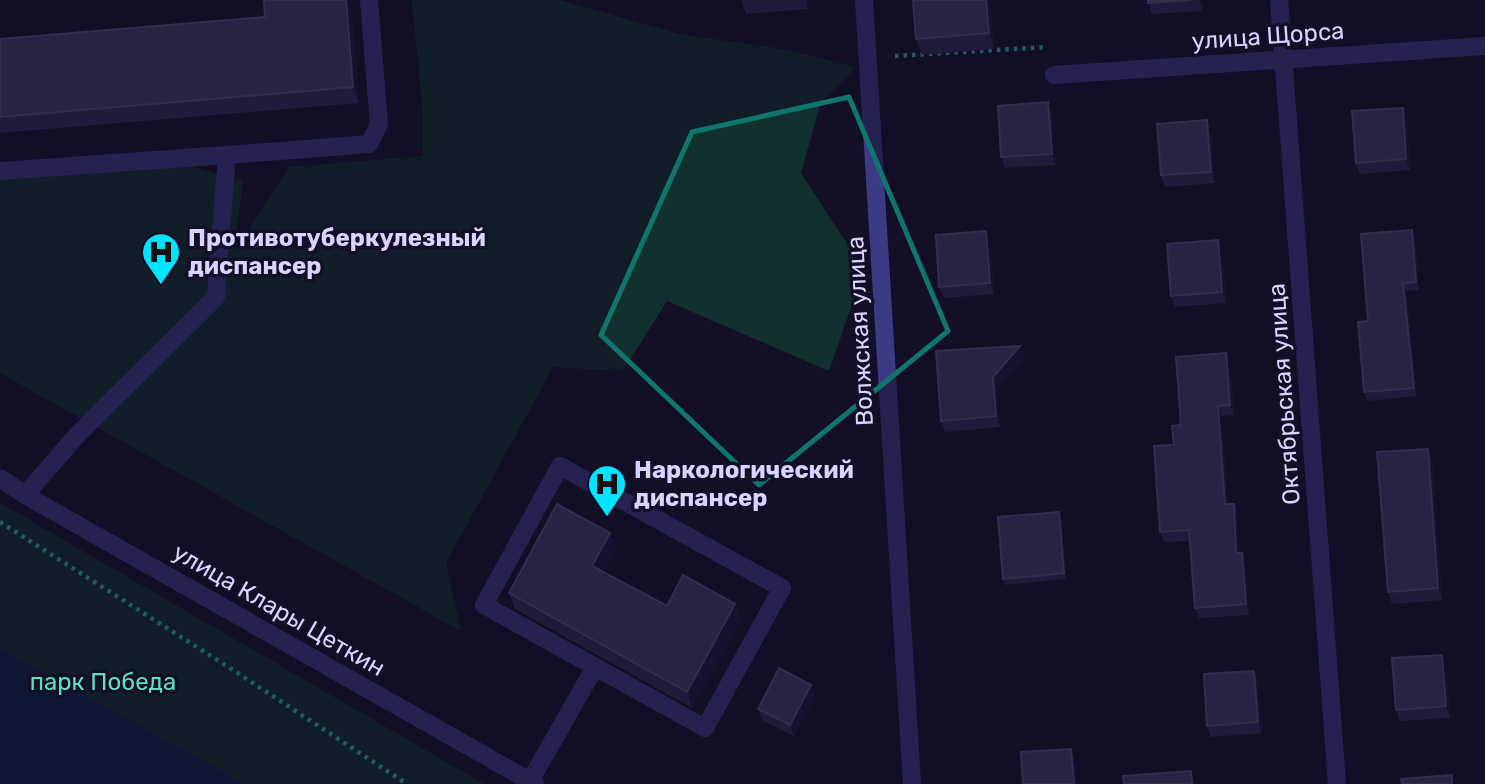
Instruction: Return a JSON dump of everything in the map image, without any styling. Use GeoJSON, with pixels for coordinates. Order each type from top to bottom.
{"type":"FeatureCollection","features":[{"type":"Feature","properties":{"kind":"street"},"geometry":{"type":"LineString","coordinates":[[0,171],[369,144],[379,124],[369,0]]}},
{"type":"Feature","properties":{"kind":"street","name":"Волжская улица"},"geometry":{"type":"LineString","coordinates":[[864,0],[912,784]]}},
{"type":"Feature","properties":{"kind":"street","name":"Октябрьская улица"},"geometry":{"type":"LineString","coordinates":[[1279,0],[1337,784]]}},
{"type":"Feature","properties":{"kind":"street","name":"улица Щорса"},"geometry":{"type":"LineString","coordinates":[[1054,75],[1485,46]]}},
{"type":"Feature","properties":{"kind":"street"},"geometry":{"type":"LineString","coordinates":[[25,495],[78,434],[216,297],[227,155]]}},
{"type":"Feature","properties":{"kind":"street"},"geometry":{"type":"LineString","coordinates":[[560,466],[782,588],[705,728],[595,667],[484,604],[560,466]]}},
{"type":"Feature","properties":{"kind":"street","name":"улица Клары Цеткин"},"geometry":{"type":"LineString","coordinates":[[0,478],[25,495],[532,782]]}},
{"type":"Feature","properties":{"kind":"street"},"geometry":{"type":"LineString","coordinates":[[532,782],[595,667]]}},
{"type":"Feature","properties":{"kind":"path"},"geometry":{"type":"LineString","coordinates":[[869,58],[1051,47],[1054,75]]}},
{"type":"Feature","properties":{"kind":"path"},"geometry":{"type":"LineString","coordinates":[[0,522],[407,784]]}},
{"type":"Feature","properties":{"kind":"highlighted area"},"geometry":{"type":"Polygon","coordinates":[[[849,97],[948,331],[759,485],[601,335],[692,132],[849,97]]]}},
{"type":"Feature","properties":{"kind":"green space"},"geometry":{"type":"Polygon","coordinates":[[[412,0],[560,0],[679,34],[782,49],[856,67],[821,102],[801,173],[864,270],[829,371],[667,301],[623,371],[553,367],[446,563],[461,631],[0,373],[0,171],[159,158],[243,181],[234,252],[289,167],[423,156],[423,112],[412,0]]]}},
{"type":"Feature","properties":{"kind":"green space","name":"парк Победa"},"geometry":{"type":"Polygon","coordinates":[[[0,503],[484,784],[0,784],[0,503]]]}},
{"type":"Feature","properties":{"kind":"water"},"geometry":{"type":"Polygon","coordinates":[[[0,648],[245,784],[0,784],[0,648]]]}},
{"type":"Feature","properties":{"kind":"building"},"geometry":{"type":"Polygon","coordinates":[[[264,0],[346,0],[353,87],[0,117],[0,39],[265,17],[264,0]]]}},
{"type":"Feature","properties":{"kind":"building"},"geometry":{"type":"Polygon","coordinates":[[[913,0],[986,0],[989,33],[916,39],[913,0]]]}},
{"type":"Feature","properties":{"kind":"building"},"geometry":{"type":"Polygon","coordinates":[[[1148,0],[1191,0],[1148,3],[1148,0]]]}},
{"type":"Feature","properties":{"kind":"building"},"geometry":{"type":"Polygon","coordinates":[[[1048,102],[1052,154],[1001,157],[998,106],[1048,102]]]}},
{"type":"Feature","properties":{"kind":"building"},"geometry":{"type":"Polygon","coordinates":[[[1403,108],[1406,159],[1356,163],[1352,111],[1403,108]]]}},
{"type":"Feature","properties":{"kind":"building"},"geometry":{"type":"Polygon","coordinates":[[[1207,120],[1211,172],[1161,175],[1157,124],[1207,120]]]}},
{"type":"Feature","properties":{"kind":"building"},"geometry":{"type":"Polygon","coordinates":[[[1412,230],[1416,282],[1403,283],[1414,388],[1364,392],[1358,322],[1368,321],[1361,234],[1412,230]]]}},
{"type":"Feature","properties":{"kind":"building"},"geometry":{"type":"Polygon","coordinates":[[[986,231],[990,283],[939,287],[936,235],[986,231]]]}},
{"type":"Feature","properties":{"kind":"building"},"geometry":{"type":"Polygon","coordinates":[[[1218,240],[1222,292],[1171,296],[1167,244],[1218,240]]]}},
{"type":"Feature","properties":{"kind":"building"},"geometry":{"type":"Polygon","coordinates":[[[1020,346],[993,377],[996,416],[941,421],[936,351],[1020,346]]]}},
{"type":"Feature","properties":{"kind":"building"},"geometry":{"type":"Polygon","coordinates":[[[1226,353],[1230,405],[1218,406],[1225,504],[1234,504],[1236,553],[1242,553],[1246,604],[1195,608],[1189,530],[1160,532],[1154,446],[1174,445],[1172,426],[1181,425],[1176,357],[1226,353]]]}},
{"type":"Feature","properties":{"kind":"building"},"geometry":{"type":"Polygon","coordinates":[[[1428,449],[1438,588],[1388,592],[1377,452],[1428,449]]]}},
{"type":"Feature","properties":{"kind":"building"},"geometry":{"type":"Polygon","coordinates":[[[557,504],[610,533],[592,566],[667,606],[683,575],[735,604],[687,692],[509,593],[557,504]]]}},
{"type":"Feature","properties":{"kind":"building"},"geometry":{"type":"Polygon","coordinates":[[[1059,512],[1064,573],[1003,579],[998,517],[1059,512]]]}},
{"type":"Feature","properties":{"kind":"building"},"geometry":{"type":"Polygon","coordinates":[[[1442,655],[1446,706],[1396,710],[1392,658],[1442,655]]]}},
{"type":"Feature","properties":{"kind":"building"},"geometry":{"type":"Polygon","coordinates":[[[779,668],[811,685],[790,725],[758,709],[779,668]]]}},
{"type":"Feature","properties":{"kind":"building"},"geometry":{"type":"Polygon","coordinates":[[[1254,671],[1258,722],[1207,726],[1204,674],[1254,671]]]}},
{"type":"Feature","properties":{"kind":"building"},"geometry":{"type":"Polygon","coordinates":[[[1071,749],[1074,784],[1023,784],[1021,752],[1071,749]]]}},
{"type":"Feature","properties":{"kind":"building"},"geometry":{"type":"Polygon","coordinates":[[[1191,771],[1192,784],[1124,784],[1123,776],[1191,771]]]}},
{"type":"Feature","properties":{"kind":"building"},"geometry":{"type":"Polygon","coordinates":[[[1452,775],[1452,784],[1402,784],[1401,779],[1452,775]]]}},
{"type":"Feature","properties":{"kind":"place","name":"Противотуберкулезный диспансер"},"geometry":{"type":"Point","coordinates":[161,286]}},
{"type":"Feature","properties":{"kind":"place","name":"Наркологический диспансер"},"geometry":{"type":"Point","coordinates":[607,518]}}]}
